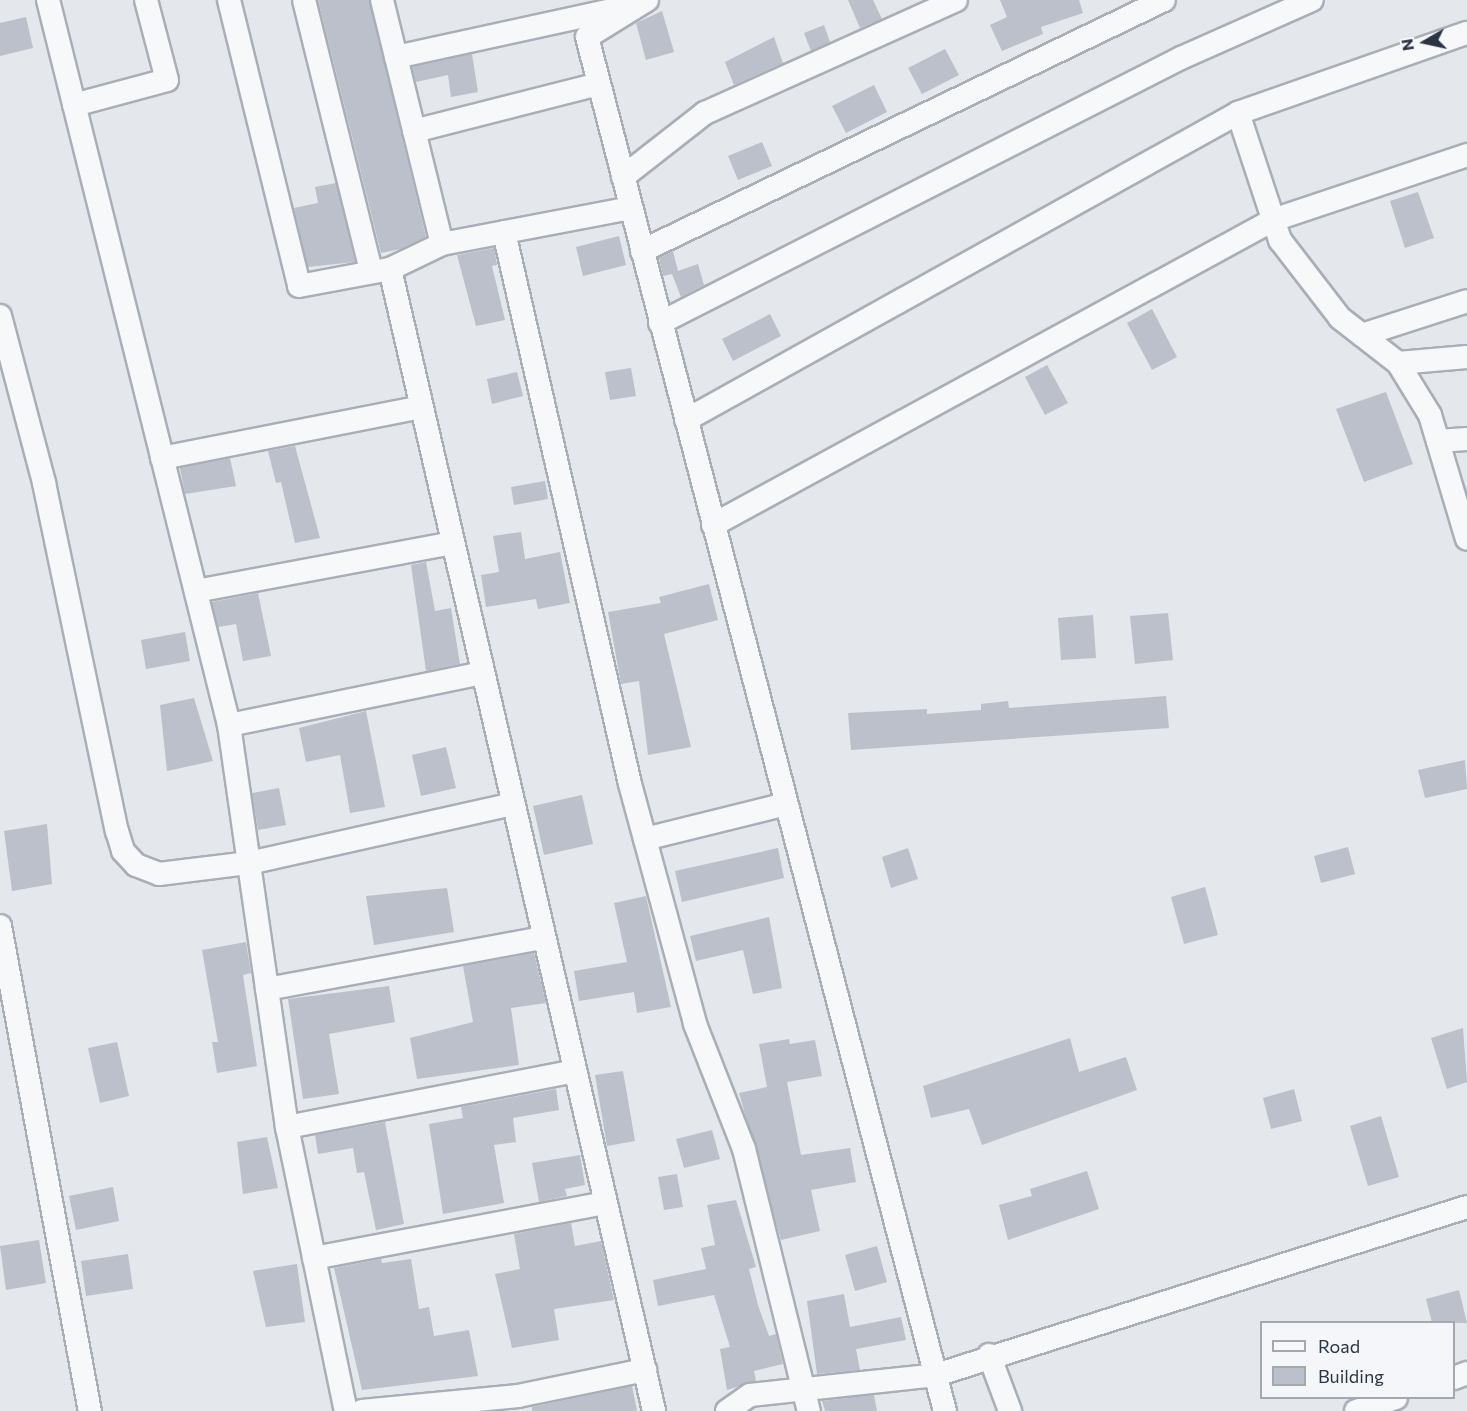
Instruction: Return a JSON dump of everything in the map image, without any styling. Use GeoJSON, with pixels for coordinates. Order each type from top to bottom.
{"type":"FeatureCollection","features":[{"type":"Feature","properties":{"kind":"street"},"geometry":{"type":"LineString","coordinates":[[48,0],[229,725],[287,1127],[346,1411]]}},
{"type":"Feature","properties":{"kind":"street"},"geometry":{"type":"LineString","coordinates":[[74,105],[167,80],[146,0]]}},
{"type":"Feature","properties":{"kind":"street"},"geometry":{"type":"LineString","coordinates":[[229,0],[299,286],[380,269],[442,244],[631,208]]}},
{"type":"Feature","properties":{"kind":"street"},"geometry":{"type":"LineString","coordinates":[[304,0],[421,407],[654,1411]]}},
{"type":"Feature","properties":{"kind":"street"},"geometry":{"type":"LineString","coordinates":[[382,0],[442,244]]}},
{"type":"Feature","properties":{"kind":"street"},"geometry":{"type":"LineString","coordinates":[[623,177],[705,113],[956,0]]}},
{"type":"Feature","properties":{"kind":"street"},"geometry":{"type":"LineString","coordinates":[[642,251],[1164,0]]}},
{"type":"Feature","properties":{"kind":"street"},"geometry":{"type":"LineString","coordinates":[[660,323],[1181,58],[1312,0]]}},
{"type":"Feature","properties":{"kind":"street"},"geometry":{"type":"LineString","coordinates":[[396,57],[639,3]]}},
{"type":"Feature","properties":{"kind":"street"},"geometry":{"type":"LineString","coordinates":[[639,3],[587,37],[945,1411]]}},
{"type":"Feature","properties":{"kind":"street"},"geometry":{"type":"LineString","coordinates":[[686,420],[1238,113],[1467,33]]}},
{"type":"Feature","properties":{"kind":"street"},"geometry":{"type":"LineString","coordinates":[[414,131],[599,84]]}},
{"type":"Feature","properties":{"kind":"street"},"geometry":{"type":"LineString","coordinates":[[1238,113],[1280,240],[1340,318],[1398,363],[1430,415],[1467,540]]}},
{"type":"Feature","properties":{"kind":"street"},"geometry":{"type":"LineString","coordinates":[[713,525],[1273,220],[1467,155]]}},
{"type":"Feature","properties":{"kind":"street"},"geometry":{"type":"LineString","coordinates":[[504,232],[645,839],[694,1024],[744,1149],[809,1411]]}},
{"type":"Feature","properties":{"kind":"street"},"geometry":{"type":"LineString","coordinates":[[1362,335],[1467,300]]}},
{"type":"Feature","properties":{"kind":"street"},"geometry":{"type":"LineString","coordinates":[[0,316],[44,483],[123,851],[136,865],[159,873],[249,862],[513,804]]}},
{"type":"Feature","properties":{"kind":"street"},"geometry":{"type":"LineString","coordinates":[[1398,363],[1467,357]]}},
{"type":"Feature","properties":{"kind":"street"},"geometry":{"type":"LineString","coordinates":[[162,458],[421,407]]}},
{"type":"Feature","properties":{"kind":"street"},"geometry":{"type":"LineString","coordinates":[[1438,441],[1467,439]]}},
{"type":"Feature","properties":{"kind":"street"},"geometry":{"type":"LineString","coordinates":[[196,591],[453,543]]}},
{"type":"Feature","properties":{"kind":"street"},"geometry":{"type":"LineString","coordinates":[[229,725],[483,673]]}},
{"type":"Feature","properties":{"kind":"street"},"geometry":{"type":"LineString","coordinates":[[645,839],[786,804]]}},
{"type":"Feature","properties":{"kind":"street"},"geometry":{"type":"LineString","coordinates":[[0,926],[90,1411]]}},
{"type":"Feature","properties":{"kind":"street"},"geometry":{"type":"LineString","coordinates":[[267,989],[543,938]]}},
{"type":"Feature","properties":{"kind":"street"},"geometry":{"type":"LineString","coordinates":[[287,1127],[574,1071]]}},
{"type":"Feature","properties":{"kind":"street"},"geometry":{"type":"LineString","coordinates":[[314,1258],[605,1203]]}},
{"type":"Feature","properties":{"kind":"street"},"geometry":{"type":"LineString","coordinates":[[727,1411],[750,1395],[936,1375],[989,1355],[1467,1207]]}},
{"type":"Feature","properties":{"kind":"street"},"geometry":{"type":"LineString","coordinates":[[989,1355],[1010,1411]]}},
{"type":"Feature","properties":{"kind":"street"},"geometry":{"type":"LineString","coordinates":[[362,1411],[518,1396],[645,1370]]}},
{"type":"Feature","properties":{"kind":"street"},"geometry":{"type":"LineString","coordinates":[[1356,1411],[1393,1399]]}},
{"type":"Feature","properties":{"kind":"building"},"geometry":{"type":"Polygon","coordinates":[[[318,0],[369,0],[426,237],[400,249],[381,253],[318,0]]]}},
{"type":"Feature","properties":{"kind":"building"},"geometry":{"type":"Polygon","coordinates":[[[848,0],[873,0],[882,19],[860,28],[848,0]]]}},
{"type":"Feature","properties":{"kind":"building"},"geometry":{"type":"Polygon","coordinates":[[[1000,0],[1079,0],[1083,13],[1041,27],[1043,34],[1002,51],[990,25],[1007,17],[1000,0]]]}},
{"type":"Feature","properties":{"kind":"building"},"geometry":{"type":"Polygon","coordinates":[[[662,11],[674,52],[646,60],[636,23],[662,11]]]}},
{"type":"Feature","properties":{"kind":"building"},"geometry":{"type":"Polygon","coordinates":[[[26,17],[33,48],[0,56],[0,23],[26,17]]]}},
{"type":"Feature","properties":{"kind":"building"},"geometry":{"type":"Polygon","coordinates":[[[824,25],[830,42],[811,51],[804,33],[824,25]]]}},
{"type":"Feature","properties":{"kind":"building"},"geometry":{"type":"Polygon","coordinates":[[[774,37],[783,63],[734,85],[725,62],[774,37]]]}},
{"type":"Feature","properties":{"kind":"building"},"geometry":{"type":"Polygon","coordinates":[[[945,49],[959,75],[922,94],[908,68],[945,49]]]}},
{"type":"Feature","properties":{"kind":"building"},"geometry":{"type":"Polygon","coordinates":[[[472,54],[478,92],[451,97],[448,75],[416,82],[412,67],[472,54]]]}},
{"type":"Feature","properties":{"kind":"building"},"geometry":{"type":"Polygon","coordinates":[[[874,85],[887,112],[846,133],[832,106],[874,85]]]}},
{"type":"Feature","properties":{"kind":"building"},"geometry":{"type":"Polygon","coordinates":[[[762,142],[772,166],[738,180],[728,156],[762,142]]]}},
{"type":"Feature","properties":{"kind":"building"},"geometry":{"type":"Polygon","coordinates":[[[336,183],[355,262],[308,267],[294,208],[318,203],[315,187],[336,183]]]}},
{"type":"Feature","properties":{"kind":"building"},"geometry":{"type":"Polygon","coordinates":[[[1418,192],[1434,238],[1405,248],[1390,201],[1418,192]]]}},
{"type":"Feature","properties":{"kind":"building"},"geometry":{"type":"Polygon","coordinates":[[[619,236],[626,265],[583,276],[576,247],[619,236]]]}},
{"type":"Feature","properties":{"kind":"building"},"geometry":{"type":"Polygon","coordinates":[[[494,248],[497,265],[492,266],[505,320],[476,326],[457,255],[494,248]]]}},
{"type":"Feature","properties":{"kind":"building"},"geometry":{"type":"Polygon","coordinates":[[[673,251],[678,271],[698,264],[704,285],[681,297],[672,274],[663,276],[659,258],[673,251]]]}},
{"type":"Feature","properties":{"kind":"building"},"geometry":{"type":"Polygon","coordinates":[[[1152,309],[1177,357],[1152,370],[1127,323],[1152,309]]]}},
{"type":"Feature","properties":{"kind":"building"},"geometry":{"type":"Polygon","coordinates":[[[770,314],[781,336],[733,361],[722,339],[770,314]]]}},
{"type":"Feature","properties":{"kind":"building"},"geometry":{"type":"Polygon","coordinates":[[[1047,365],[1068,403],[1045,415],[1025,377],[1047,365]]]}},
{"type":"Feature","properties":{"kind":"building"},"geometry":{"type":"Polygon","coordinates":[[[631,368],[636,396],[610,400],[605,372],[631,368]]]}},
{"type":"Feature","properties":{"kind":"building"},"geometry":{"type":"Polygon","coordinates":[[[517,372],[523,396],[492,404],[487,379],[517,372]]]}},
{"type":"Feature","properties":{"kind":"building"},"geometry":{"type":"Polygon","coordinates":[[[1386,392],[1413,464],[1364,482],[1336,409],[1386,392]]]}},
{"type":"Feature","properties":{"kind":"building"},"geometry":{"type":"Polygon","coordinates":[[[295,446],[320,538],[295,543],[281,482],[276,483],[268,451],[295,446]]]}},
{"type":"Feature","properties":{"kind":"building"},"geometry":{"type":"Polygon","coordinates":[[[230,458],[236,486],[185,494],[180,468],[230,458]]]}},
{"type":"Feature","properties":{"kind":"building"},"geometry":{"type":"Polygon","coordinates":[[[545,481],[548,499],[514,505],[511,487],[545,481]]]}},
{"type":"Feature","properties":{"kind":"building"},"geometry":{"type":"Polygon","coordinates":[[[521,532],[525,559],[560,552],[570,603],[538,609],[536,599],[486,607],[481,575],[499,572],[493,536],[521,532]]]}},
{"type":"Feature","properties":{"kind":"building"},"geometry":{"type":"Polygon","coordinates":[[[426,562],[435,611],[451,608],[460,664],[426,671],[411,565],[426,562]]]}},
{"type":"Feature","properties":{"kind":"building"},"geometry":{"type":"Polygon","coordinates":[[[709,584],[718,620],[664,634],[691,747],[648,755],[639,681],[621,684],[608,612],[661,603],[659,597],[709,584]]]}},
{"type":"Feature","properties":{"kind":"building"},"geometry":{"type":"Polygon","coordinates":[[[258,593],[271,656],[243,661],[236,624],[218,627],[212,602],[258,593]]]}},
{"type":"Feature","properties":{"kind":"building"},"geometry":{"type":"Polygon","coordinates":[[[1168,613],[1173,660],[1135,664],[1130,616],[1168,613]]]}},
{"type":"Feature","properties":{"kind":"building"},"geometry":{"type":"Polygon","coordinates":[[[1093,615],[1096,658],[1061,660],[1058,618],[1093,615]]]}},
{"type":"Feature","properties":{"kind":"building"},"geometry":{"type":"Polygon","coordinates":[[[185,632],[190,661],[146,669],[141,640],[185,632]]]}},
{"type":"Feature","properties":{"kind":"building"},"geometry":{"type":"Polygon","coordinates":[[[1166,696],[1169,728],[851,750],[848,713],[927,709],[927,714],[981,710],[981,704],[1008,701],[1009,708],[1166,696]]]}},
{"type":"Feature","properties":{"kind":"building"},"geometry":{"type":"Polygon","coordinates":[[[194,698],[213,761],[167,771],[160,705],[194,698]]]}},
{"type":"Feature","properties":{"kind":"building"},"geometry":{"type":"Polygon","coordinates":[[[366,711],[385,807],[350,813],[340,755],[306,762],[299,728],[366,711]]]}},
{"type":"Feature","properties":{"kind":"building"},"geometry":{"type":"Polygon","coordinates":[[[446,747],[456,788],[421,796],[412,755],[446,747]]]}},
{"type":"Feature","properties":{"kind":"building"},"geometry":{"type":"Polygon","coordinates":[[[1465,760],[1467,789],[1425,798],[1418,770],[1465,760]]]}},
{"type":"Feature","properties":{"kind":"building"},"geometry":{"type":"Polygon","coordinates":[[[279,788],[286,825],[258,830],[252,793],[279,788]]]}},
{"type":"Feature","properties":{"kind":"building"},"geometry":{"type":"Polygon","coordinates":[[[582,795],[593,844],[544,855],[533,806],[582,795]]]}},
{"type":"Feature","properties":{"kind":"building"},"geometry":{"type":"Polygon","coordinates":[[[47,824],[52,884],[12,891],[4,831],[47,824]]]}},
{"type":"Feature","properties":{"kind":"building"},"geometry":{"type":"Polygon","coordinates":[[[1348,847],[1355,874],[1321,883],[1314,856],[1348,847]]]}},
{"type":"Feature","properties":{"kind":"building"},"geometry":{"type":"Polygon","coordinates":[[[778,848],[784,878],[682,902],[675,871],[778,848]]]}},
{"type":"Feature","properties":{"kind":"building"},"geometry":{"type":"Polygon","coordinates":[[[908,848],[918,879],[891,888],[882,857],[908,848]]]}},
{"type":"Feature","properties":{"kind":"building"},"geometry":{"type":"Polygon","coordinates":[[[1205,887],[1218,935],[1184,944],[1171,897],[1205,887]]]}},
{"type":"Feature","properties":{"kind":"building"},"geometry":{"type":"Polygon","coordinates":[[[447,888],[454,932],[374,945],[366,896],[447,888]]]}},
{"type":"Feature","properties":{"kind":"building"},"geometry":{"type":"Polygon","coordinates":[[[646,896],[671,1007],[637,1013],[634,992],[579,1001],[574,971],[627,962],[614,903],[646,896]]]}},
{"type":"Feature","properties":{"kind":"building"},"geometry":{"type":"Polygon","coordinates":[[[769,917],[782,988],[753,994],[743,950],[696,961],[690,936],[769,917]]]}},
{"type":"Feature","properties":{"kind":"building"},"geometry":{"type":"Polygon","coordinates":[[[246,942],[251,973],[243,975],[257,1066],[217,1073],[212,1042],[218,1042],[202,950],[246,942]]]}},
{"type":"Feature","properties":{"kind":"building"},"geometry":{"type":"Polygon","coordinates":[[[534,953],[546,1003],[511,1008],[519,1065],[417,1079],[410,1038],[473,1022],[463,966],[534,953]]]}},
{"type":"Feature","properties":{"kind":"building"},"geometry":{"type":"Polygon","coordinates":[[[389,986],[395,1022],[329,1034],[339,1094],[303,1099],[288,999],[389,986]]]}},
{"type":"Feature","properties":{"kind":"building"},"geometry":{"type":"Polygon","coordinates":[[[1463,1028],[1467,1082],[1447,1089],[1431,1038],[1463,1028]]]}},
{"type":"Feature","properties":{"kind":"building"},"geometry":{"type":"Polygon","coordinates":[[[1070,1038],[1079,1072],[1126,1057],[1137,1090],[982,1145],[969,1109],[931,1118],[923,1086],[1070,1038]]]}},
{"type":"Feature","properties":{"kind":"building"},"geometry":{"type":"Polygon","coordinates":[[[789,1039],[790,1044],[815,1040],[822,1076],[787,1082],[801,1155],[850,1148],[856,1182],[811,1190],[820,1231],[781,1240],[739,1093],[767,1087],[759,1044],[789,1039]]]}},
{"type":"Feature","properties":{"kind":"building"},"geometry":{"type":"Polygon","coordinates":[[[117,1042],[129,1096],[100,1103],[88,1048],[117,1042]]]}},
{"type":"Feature","properties":{"kind":"building"},"geometry":{"type":"Polygon","coordinates":[[[623,1071],[635,1141],[607,1146],[595,1075],[623,1071]]]}},
{"type":"Feature","properties":{"kind":"building"},"geometry":{"type":"Polygon","coordinates":[[[556,1089],[559,1110],[513,1118],[516,1142],[494,1145],[504,1203],[443,1214],[429,1124],[463,1118],[461,1107],[556,1089]]]}},
{"type":"Feature","properties":{"kind":"building"},"geometry":{"type":"Polygon","coordinates":[[[1294,1089],[1302,1121],[1271,1129],[1263,1098],[1294,1089]]]}},
{"type":"Feature","properties":{"kind":"building"},"geometry":{"type":"Polygon","coordinates":[[[1381,1116],[1399,1177],[1368,1186],[1350,1126],[1381,1116]]]}},
{"type":"Feature","properties":{"kind":"building"},"geometry":{"type":"Polygon","coordinates":[[[385,1122],[404,1224],[376,1230],[364,1172],[357,1173],[353,1148],[318,1154],[315,1135],[385,1122]]]}},
{"type":"Feature","properties":{"kind":"building"},"geometry":{"type":"Polygon","coordinates":[[[712,1130],[720,1159],[684,1168],[676,1139],[712,1130]]]}},
{"type":"Feature","properties":{"kind":"building"},"geometry":{"type":"Polygon","coordinates":[[[267,1137],[278,1188],[243,1194],[237,1142],[267,1137]]]}},
{"type":"Feature","properties":{"kind":"building"},"geometry":{"type":"Polygon","coordinates":[[[580,1155],[585,1185],[565,1189],[567,1196],[539,1202],[532,1163],[580,1155]]]}},
{"type":"Feature","properties":{"kind":"building"},"geometry":{"type":"Polygon","coordinates":[[[1087,1171],[1099,1209],[1008,1240],[999,1205],[1032,1196],[1030,1189],[1087,1171]]]}},
{"type":"Feature","properties":{"kind":"building"},"geometry":{"type":"Polygon","coordinates":[[[677,1174],[683,1207],[664,1210],[658,1177],[677,1174]]]}},
{"type":"Feature","properties":{"kind":"building"},"geometry":{"type":"Polygon","coordinates":[[[113,1187],[119,1221],[76,1230],[69,1196],[113,1187]]]}},
{"type":"Feature","properties":{"kind":"building"},"geometry":{"type":"Polygon","coordinates":[[[736,1200],[756,1267],[749,1269],[758,1305],[769,1336],[776,1334],[783,1364],[754,1371],[756,1381],[727,1390],[720,1349],[730,1347],[714,1295],[658,1306],[653,1280],[706,1269],[701,1248],[715,1245],[707,1205],[736,1200]]]}},
{"type":"Feature","properties":{"kind":"building"},"geometry":{"type":"Polygon","coordinates":[[[571,1223],[575,1246],[601,1241],[614,1300],[554,1309],[559,1340],[512,1348],[495,1274],[520,1269],[514,1234],[571,1223]]]}},
{"type":"Feature","properties":{"kind":"building"},"geometry":{"type":"Polygon","coordinates":[[[39,1240],[46,1283],[6,1290],[0,1246],[39,1240]]]}},
{"type":"Feature","properties":{"kind":"building"},"geometry":{"type":"Polygon","coordinates":[[[877,1246],[887,1282],[855,1291],[845,1255],[877,1246]]]}},
{"type":"Feature","properties":{"kind":"building"},"geometry":{"type":"Polygon","coordinates":[[[128,1254],[133,1289],[86,1296],[81,1261],[128,1254]]]}},
{"type":"Feature","properties":{"kind":"building"},"geometry":{"type":"Polygon","coordinates":[[[381,1259],[382,1263],[411,1259],[419,1309],[429,1307],[434,1336],[469,1330],[478,1376],[362,1390],[334,1268],[381,1259]]]}},
{"type":"Feature","properties":{"kind":"building"},"geometry":{"type":"Polygon","coordinates":[[[297,1264],[305,1322],[266,1327],[253,1271],[297,1264]]]}},
{"type":"Feature","properties":{"kind":"building"},"geometry":{"type":"Polygon","coordinates":[[[1459,1290],[1467,1323],[1432,1321],[1426,1299],[1459,1290]]]}},
{"type":"Feature","properties":{"kind":"building"},"geometry":{"type":"Polygon","coordinates":[[[844,1294],[850,1327],[901,1317],[906,1340],[856,1349],[860,1370],[817,1374],[807,1301],[844,1294]]]}},
{"type":"Feature","properties":{"kind":"building"},"geometry":{"type":"Polygon","coordinates":[[[632,1386],[637,1411],[532,1411],[532,1407],[632,1386]]]}},
{"type":"Feature","properties":{"kind":"building"},"geometry":{"type":"Polygon","coordinates":[[[874,1395],[877,1411],[825,1411],[822,1401],[874,1395]]]}}]}
